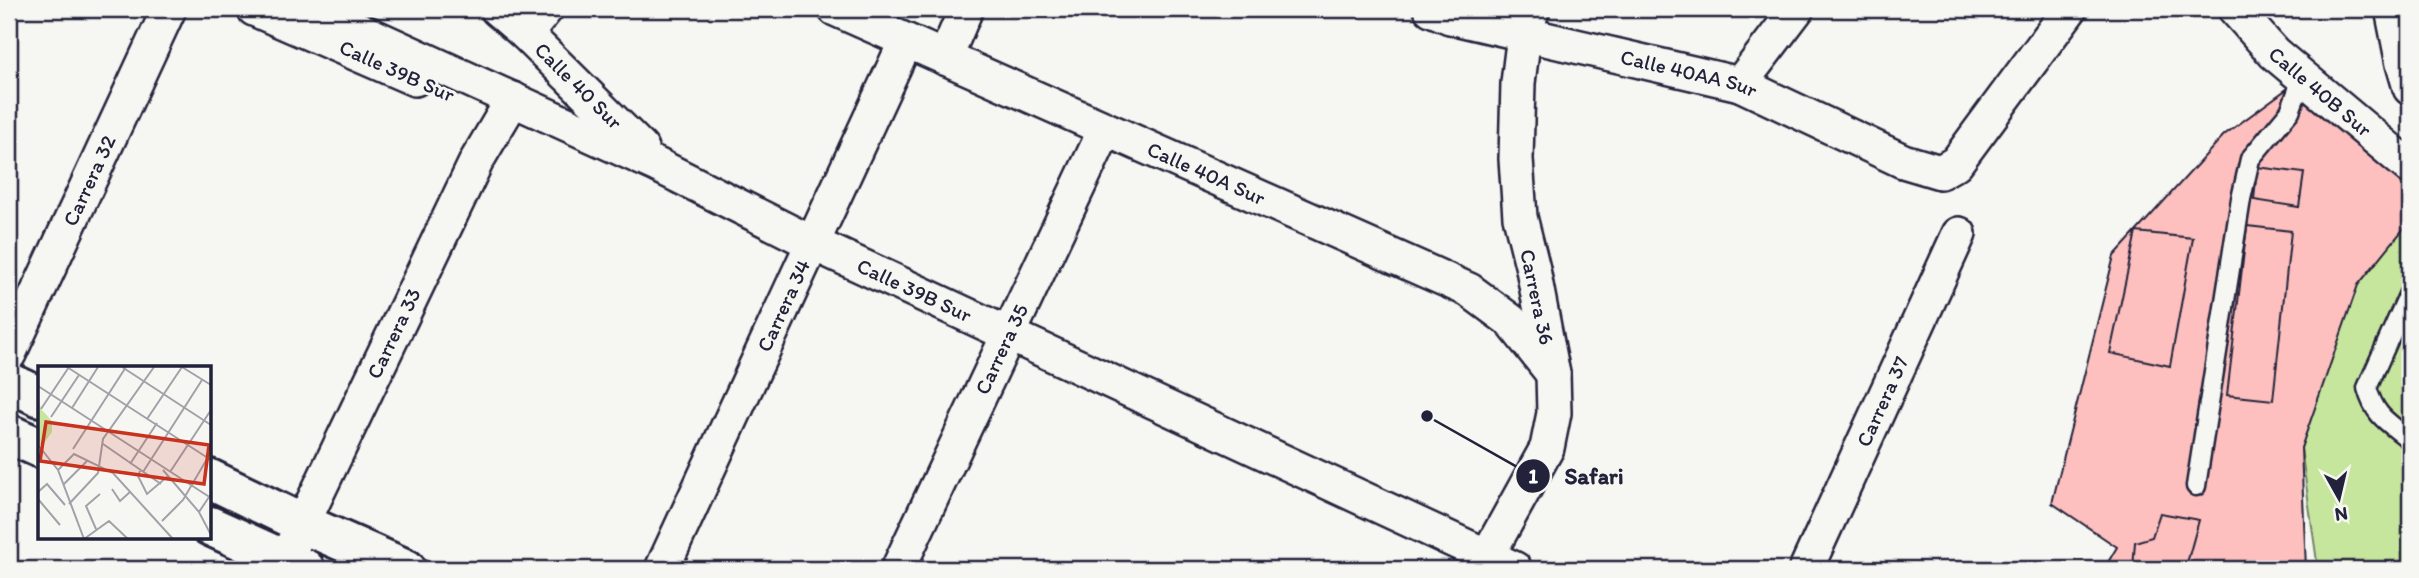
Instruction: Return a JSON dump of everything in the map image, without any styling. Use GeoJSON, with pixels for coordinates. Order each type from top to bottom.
{"type":"FeatureCollection","features":[{"type":"Feature","properties":{"kind":"street","name":"Carrera 32"},"geometry":{"type":"LineString","coordinates":[[9,354],[169,9]]}},
{"type":"Feature","properties":{"kind":"street","name":"Calle 39B Sur"},"geometry":{"type":"LineString","coordinates":[[254,9],[657,164],[812,243],[1494,565]]}},
{"type":"Feature","properties":{"kind":"street","name":"Calle 39B Sur"},"geometry":{"type":"LineString","coordinates":[[314,9],[507,108]]}},
{"type":"Feature","properties":{"kind":"street","name":"Calle 40 Sur"},"geometry":{"type":"LineString","coordinates":[[497,9],[536,22],[657,164]]}},
{"type":"Feature","properties":{"kind":"street","name":"Calle 40A Sur"},"geometry":{"type":"LineString","coordinates":[[835,9],[1469,290],[1511,321],[1553,374]]}},
{"type":"Feature","properties":{"kind":"street"},"geometry":{"type":"LineString","coordinates":[[945,58],[966,9]]}},
{"type":"Feature","properties":{"kind":"street","name":"Calle 40AA Sur"},"geometry":{"type":"LineString","coordinates":[[1431,9],[1450,17],[1528,22],[1740,84],[1903,161],[1936,172],[1945,171],[1956,163],[2070,9]]}},
{"type":"Feature","properties":{"kind":"street"},"geometry":{"type":"LineString","coordinates":[[1740,84],[1797,9]]}},
{"type":"Feature","properties":{"kind":"street","name":"Calle 40B Sur"},"geometry":{"type":"LineString","coordinates":[[2235,9],[2274,53],[2410,167]]}},
{"type":"Feature","properties":{"kind":"street"},"geometry":{"type":"LineString","coordinates":[[2392,9],[2410,88]]}},
{"type":"Feature","properties":{"kind":"street","name":"Carrera 36"},"geometry":{"type":"LineString","coordinates":[[1494,565],[1547,448],[1554,413],[1553,374],[1520,217],[1516,159],[1518,83],[1528,22]]}},
{"type":"Feature","properties":{"kind":"street","name":"Carrera 34"},"geometry":{"type":"LineString","coordinates":[[662,569],[906,41]]}},
{"type":"Feature","properties":{"kind":"street","name":"Carrera 33"},"geometry":{"type":"LineString","coordinates":[[290,566],[303,524],[471,173],[507,108]]}},
{"type":"Feature","properties":{"kind":"street","name":"Carrera 35"},"geometry":{"type":"LineString","coordinates":[[898,569],[1105,130]]}},
{"type":"Feature","properties":{"kind":"street","name":"Carrera 37"},"geometry":{"type":"LineString","coordinates":[[1806,569],[1959,234]]}},
{"type":"Feature","properties":{"kind":"street"},"geometry":{"type":"LineString","coordinates":[[9,382],[38,396]]}},
{"type":"Feature","properties":{"kind":"street"},"geometry":{"type":"LineString","coordinates":[[9,434],[38,447]]}},
{"type":"Feature","properties":{"kind":"street"},"geometry":{"type":"LineString","coordinates":[[212,480],[406,569]]}},
{"type":"Feature","properties":{"kind":"street"},"geometry":{"type":"LineString","coordinates":[[212,527],[290,566]]}},
{"type":"Feature","properties":{"kind":"lane"},"geometry":{"type":"LineString","coordinates":[[2196,486],[2241,199],[2250,159],[2290,111],[2303,77]]}},
{"type":"Feature","properties":{"kind":"lane"},"geometry":{"type":"LineString","coordinates":[[2410,291],[2367,388],[2371,404],[2379,415],[2410,440]]}},
{"type":"Feature","properties":{"kind":"green space"},"geometry":{"type":"Polygon","coordinates":[[[2410,222],[2410,569],[2318,569],[2301,448],[2350,298],[2387,234],[2410,222]]]}},
{"type":"Feature","properties":{"kind":"building"},"geometry":{"type":"Polygon","coordinates":[[[2303,77],[2410,167],[2410,221],[2358,285],[2301,448],[2306,569],[2104,569],[2117,547],[2052,503],[2114,256],[2224,135],[2303,77]]]}},
{"type":"Feature","properties":{"kind":"building"},"geometry":{"type":"Polygon","coordinates":[[[2257,167],[2304,173],[2299,207],[2254,200],[2257,167]]]}},
{"type":"Feature","properties":{"kind":"building"},"geometry":{"type":"Polygon","coordinates":[[[2247,226],[2291,231],[2273,400],[2227,395],[2247,226]]]}},
{"type":"Feature","properties":{"kind":"building"},"geometry":{"type":"Polygon","coordinates":[[[2136,232],[2193,238],[2170,366],[2110,353],[2136,232]]]}},
{"type":"Feature","properties":{"kind":"building"},"geometry":{"type":"Polygon","coordinates":[[[2160,513],[2199,520],[2187,563],[2183,569],[2133,569],[2135,542],[2152,537],[2160,513]]]}},
{"type":"Feature","properties":{"kind":"place","name":"Safari"},"geometry":{"type":"Point","coordinates":[1427,416]}}]}
